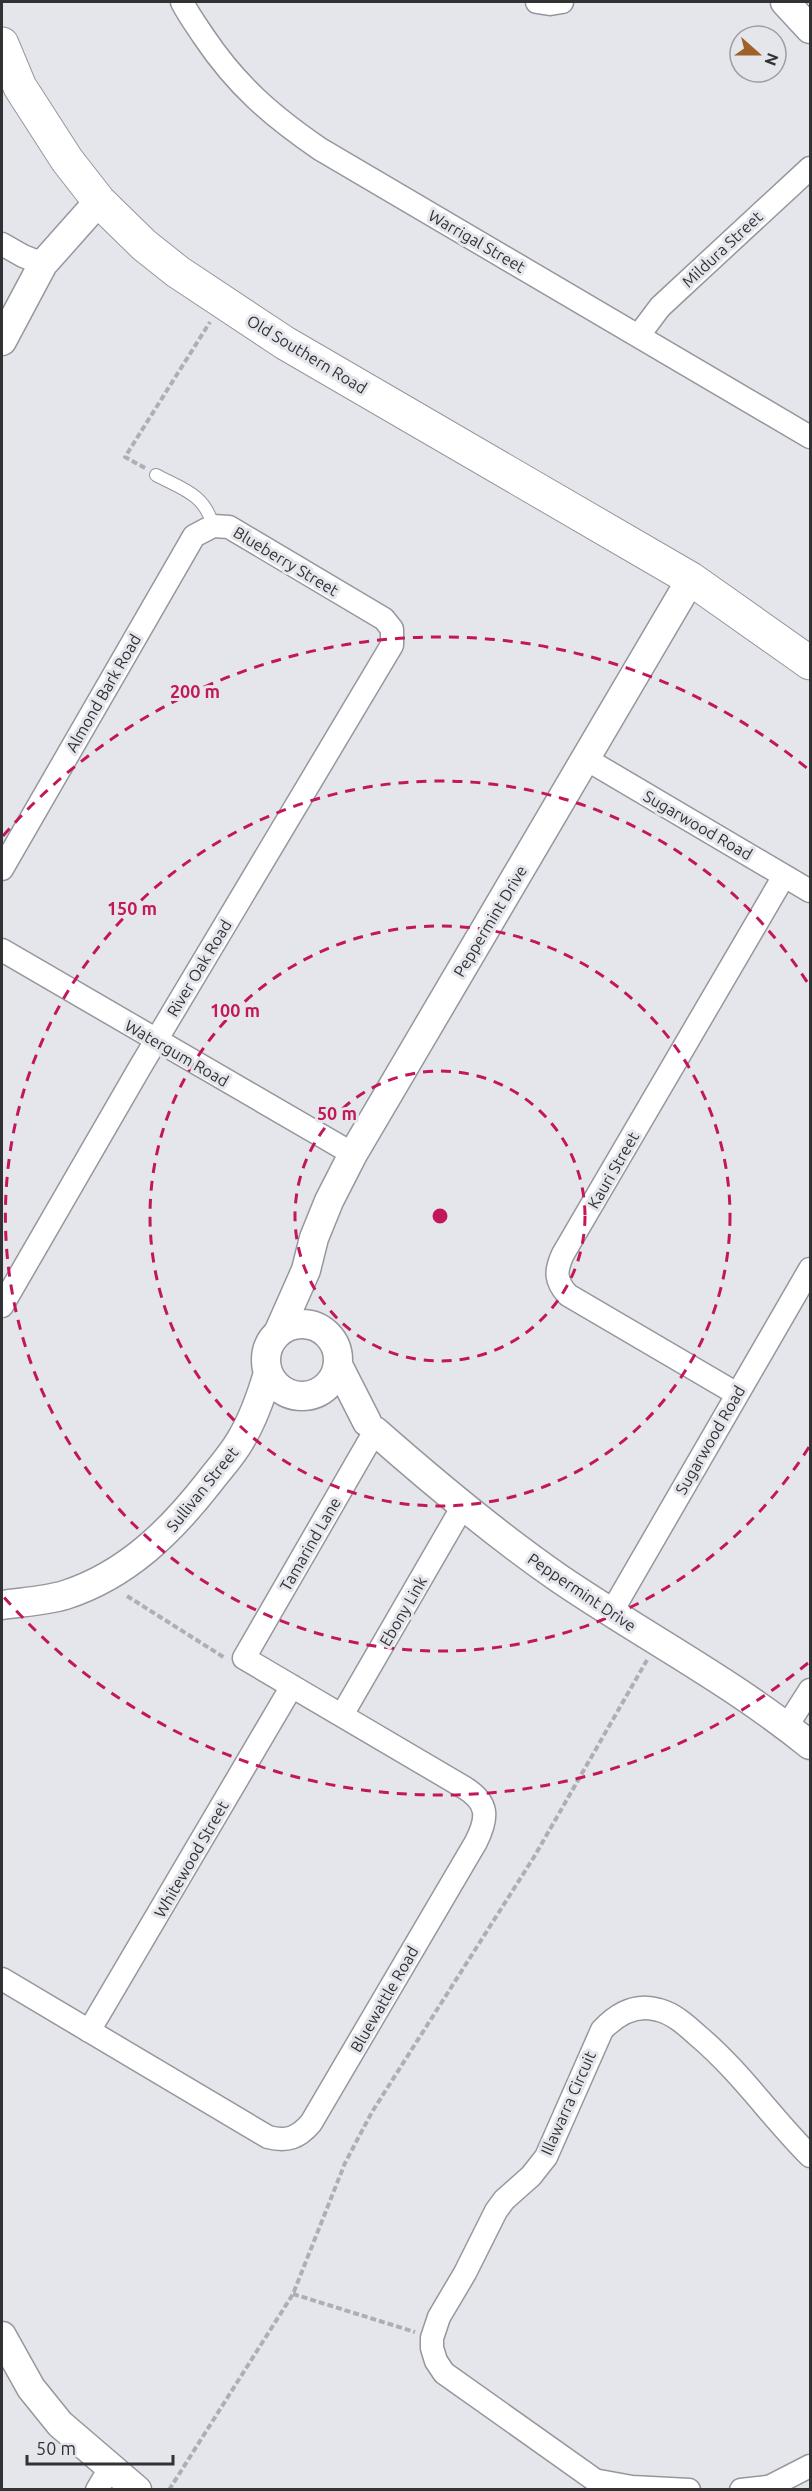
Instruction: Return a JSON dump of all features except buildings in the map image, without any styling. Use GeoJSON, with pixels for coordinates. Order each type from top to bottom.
{"type":"FeatureCollection","features":[{"type":"Feature","properties":{"kind":"main road","name":"Old Southern Road"},"geometry":{"type":"LineString","coordinates":[[2,44],[32,107],[67,160],[99,201],[144,245],[178,272],[285,343],[691,579],[810,663]]}},
{"type":"Feature","properties":{"kind":"main road","name":"Old Southern Road"},"geometry":{"type":"LineString","coordinates":[[691,579],[747,598],[810,637]]}},
{"type":"Feature","properties":{"kind":"street","name":"Warrigal Street"},"geometry":{"type":"LineString","coordinates":[[182,2],[220,61],[246,91],[280,122],[320,149],[810,437]]}},
{"type":"Feature","properties":{"kind":"street"},"geometry":{"type":"LineString","coordinates":[[537,2],[550,4],[562,2]]}},
{"type":"Feature","properties":{"kind":"street"},"geometry":{"type":"LineString","coordinates":[[785,2],[810,29]]}},
{"type":"Feature","properties":{"kind":"street","name":"Mildura Street"},"geometry":{"type":"LineString","coordinates":[[639,335],[660,307],[810,168]]}},
{"type":"Feature","properties":{"kind":"street"},"geometry":{"type":"LineString","coordinates":[[2,340],[43,264],[99,201]]}},
{"type":"Feature","properties":{"kind":"street"},"geometry":{"type":"LineString","coordinates":[[2,244],[22,256],[43,264]]}},
{"type":"Feature","properties":{"kind":"street","name":"Blueberry Street"},"geometry":{"type":"LineString","coordinates":[[213,526],[229,526],[384,619],[393,629]]}},
{"type":"Feature","properties":{"kind":"street","name":"Almond Bark Road"},"geometry":{"type":"LineString","coordinates":[[2,868],[175,566],[195,536],[213,526]]}},
{"type":"Feature","properties":{"kind":"street","name":"Peppermint Drive"},"geometry":{"type":"LineString","coordinates":[[279,1332],[306,1270],[314,1238],[353,1154],[691,579]]}},
{"type":"Feature","properties":{"kind":"street","name":"River Oak Road"},"geometry":{"type":"LineString","coordinates":[[2,1306],[155,1041],[392,645],[393,629]]}},
{"type":"Feature","properties":{"kind":"street","name":"Sugarwood Road"},"geometry":{"type":"LineString","coordinates":[[586,759],[810,891]]}},
{"type":"Feature","properties":{"kind":"street","name":"Kauri Street"},"geometry":{"type":"LineString","coordinates":[[737,1394],[568,1295],[559,1286],[556,1276],[563,1254],[784,876]]}},
{"type":"Feature","properties":{"kind":"street","name":"Watergum Road"},"geometry":{"type":"LineString","coordinates":[[2,950],[353,1154]]}},
{"type":"Feature","properties":{"kind":"street","name":"Sugarwood Road"},"geometry":{"type":"LineString","coordinates":[[611,1612],[810,1269]]}},
{"type":"Feature","properties":{"kind":"street"},"geometry":{"type":"LineString","coordinates":[[306,1270],[324,1331],[335,1346],[338,1365],[328,1385],[304,1396],[280,1389],[268,1373],[266,1362],[267,1351],[272,1340],[279,1332],[301,1323],[324,1331]]}},
{"type":"Feature","properties":{"kind":"street","name":"Peppermint Drive"},"geometry":{"type":"LineString","coordinates":[[338,1365],[371,1426]]}},
{"type":"Feature","properties":{"kind":"street","name":"Sullivan Street"},"geometry":{"type":"LineString","coordinates":[[2,1605],[64,1595],[103,1578],[158,1542],[184,1515],[240,1442],[257,1407],[268,1373]]}},
{"type":"Feature","properties":{"kind":"street","name":"Peppermint Drive"},"geometry":{"type":"LineString","coordinates":[[304,1396],[371,1426],[463,1506],[543,1567],[611,1612],[709,1671],[810,1745]]}},
{"type":"Feature","properties":{"kind":"street","name":"Sullivan Street"},"geometry":{"type":"LineString","coordinates":[[240,1442],[304,1396]]}},
{"type":"Feature","properties":{"kind":"street","name":"Tamarind Lane"},"geometry":{"type":"LineString","coordinates":[[244,1658],[371,1426]]}},
{"type":"Feature","properties":{"kind":"street","name":"Ebony Link"},"geometry":{"type":"LineString","coordinates":[[342,1715],[463,1506]]}},
{"type":"Feature","properties":{"kind":"street","name":"Bluewattle Road"},"geometry":{"type":"LineString","coordinates":[[2,1979],[268,2137],[280,2140],[293,2138],[302,2133],[311,2123],[476,1842],[485,1819],[484,1807],[478,1796],[244,1658]]}},
{"type":"Feature","properties":{"kind":"street","name":"Whitewood Street"},"geometry":{"type":"LineString","coordinates":[[89,2031],[292,1686]]}},
{"type":"Feature","properties":{"kind":"street"},"geometry":{"type":"LineString","coordinates":[[787,1726],[810,1690]]}},
{"type":"Feature","properties":{"kind":"street","name":"Illawarra Circuit"},"geometry":{"type":"LineString","coordinates":[[432,2338],[439,2318],[496,2211],[504,2200],[531,2176],[546,2157],[602,2030],[614,2017],[628,2010],[658,2009],[684,2024],[729,2065],[810,2156]]}},
{"type":"Feature","properties":{"kind":"street"},"geometry":{"type":"LineString","coordinates":[[2,2336],[38,2397],[104,2479],[137,2490]]}},
{"type":"Feature","properties":{"kind":"street"},"geometry":{"type":"LineString","coordinates":[[432,2338],[436,2361],[444,2373],[604,2485],[689,2490]]}},
{"type":"Feature","properties":{"kind":"street"},"geometry":{"type":"LineString","coordinates":[[741,2490],[765,2488],[810,2466]]}},
{"type":"Feature","properties":{"kind":"lane","name":"Blueberry Street"},"geometry":{"type":"LineString","coordinates":[[156,475],[199,499],[209,510],[213,526]]}},
{"type":"Feature","properties":{"kind":"path"},"geometry":{"type":"LineString","coordinates":[[156,475],[125,457],[222,303]]}},
{"type":"Feature","properties":{"kind":"path"},"geometry":{"type":"LineString","coordinates":[[169,2490],[293,2294],[345,2163],[372,2112],[534,1857],[658,1641]]}},
{"type":"Feature","properties":{"kind":"path"},"geometry":{"type":"LineString","coordinates":[[293,2294],[432,2338]]}}]}
